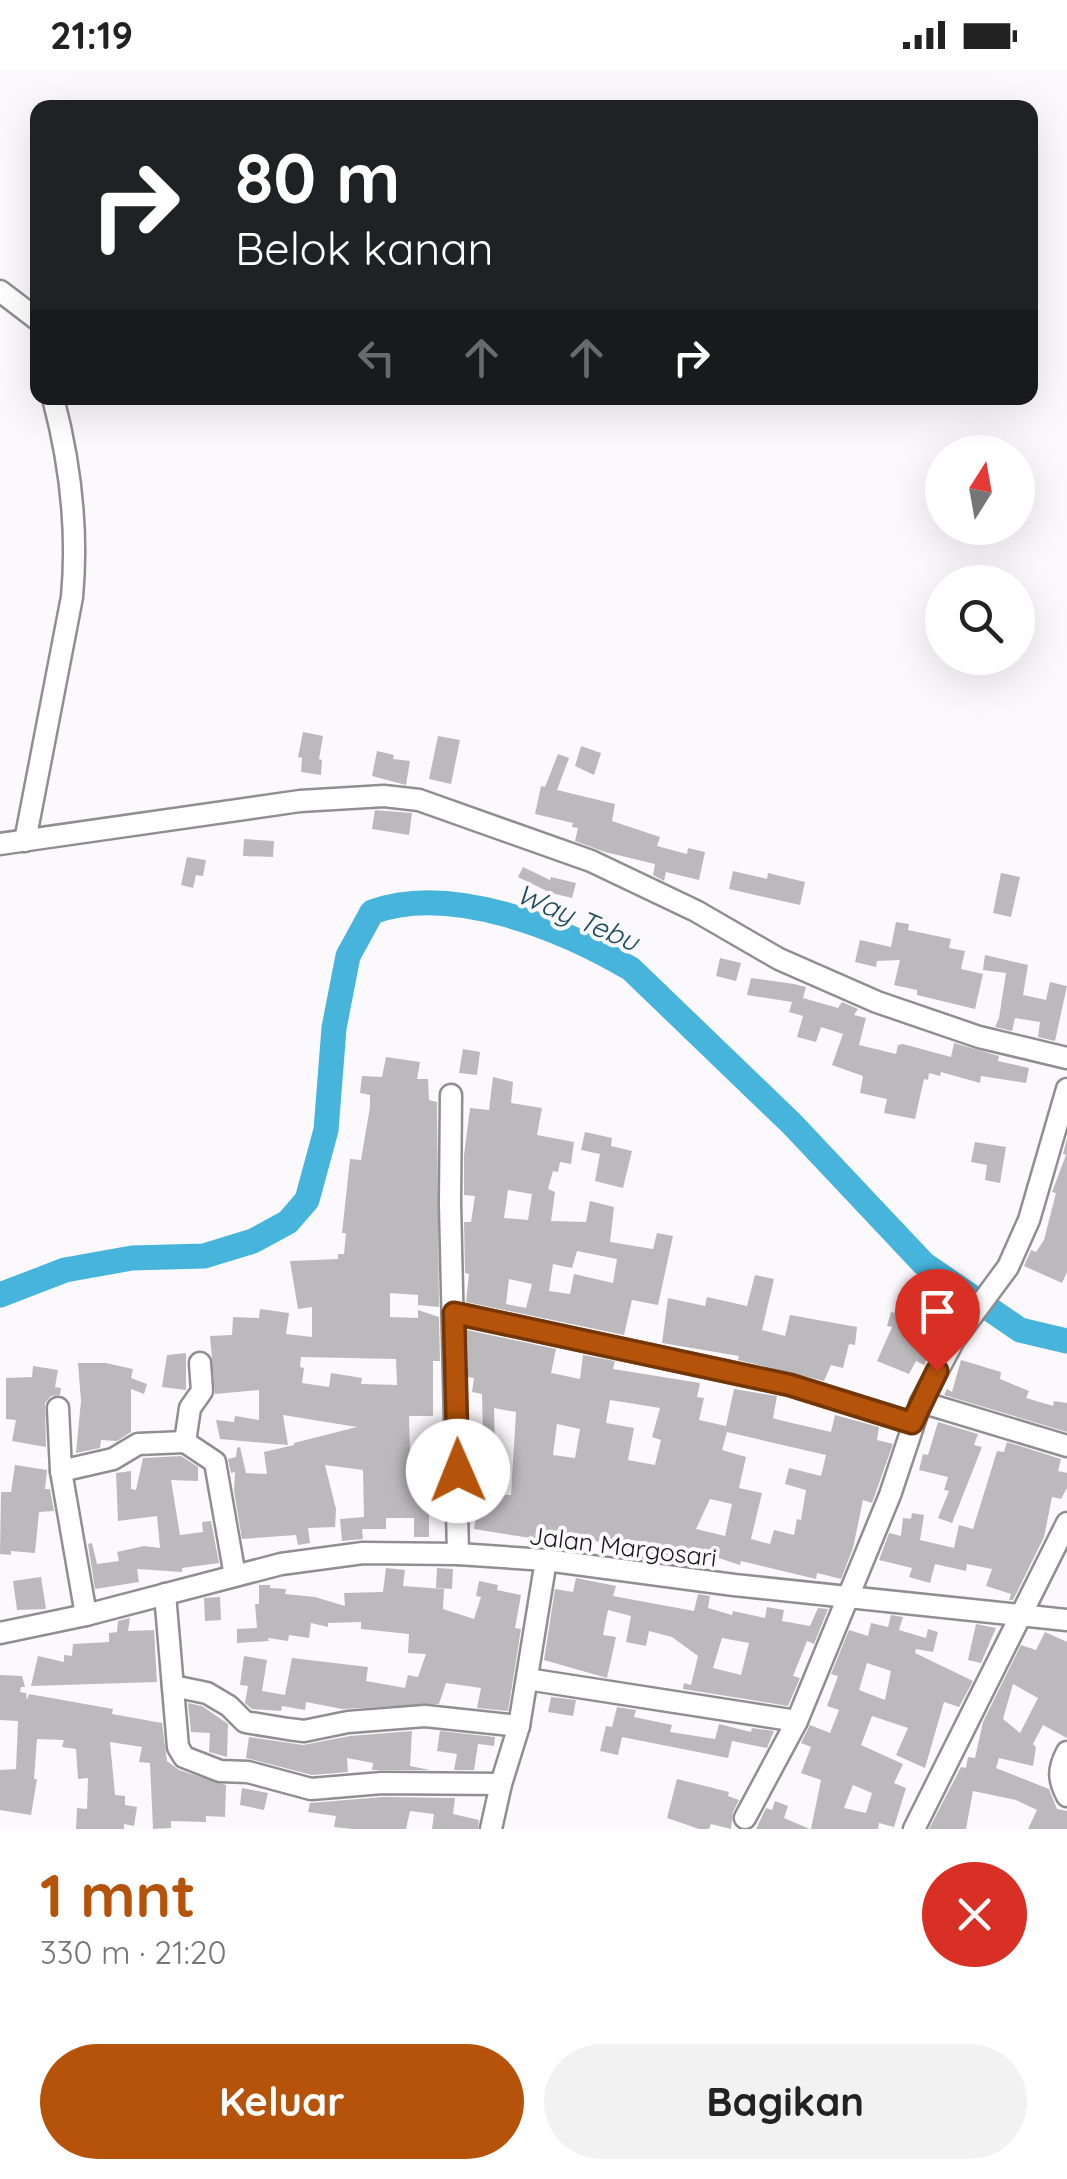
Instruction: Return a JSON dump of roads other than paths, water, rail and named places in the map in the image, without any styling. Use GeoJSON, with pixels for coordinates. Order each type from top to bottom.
{"type":"FeatureCollection","features":[{"type":"Feature","properties":{"kind":"street"},"geometry":{"type":"LineString","coordinates":[[0,291],[30,314]]}},
{"type":"Feature","properties":{"kind":"street"},"geometry":{"type":"LineString","coordinates":[[24,841],[72,598],[76,558],[75,528],[55,405]]}},
{"type":"Feature","properties":{"kind":"street"},"geometry":{"type":"LineString","coordinates":[[0,844],[300,801],[384,796],[419,800],[591,861],[696,911],[779,959],[877,1002],[979,1037],[1067,1058]]}},
{"type":"Feature","properties":{"kind":"street"},"geometry":{"type":"LineString","coordinates":[[745,1818],[796,1721],[890,1495],[920,1402],[954,1340],[1008,1267],[1030,1220],[1067,1089]]}},
{"type":"Feature","properties":{"kind":"street"},"geometry":{"type":"LineString","coordinates":[[451,1094],[458,1554]]}},
{"type":"Feature","properties":{"kind":"street"},"geometry":{"type":"LineString","coordinates":[[454,1313],[790,1385],[912,1423]]}},
{"type":"Feature","properties":{"kind":"street"},"geometry":{"type":"LineString","coordinates":[[186,1442],[190,1408],[202,1391],[200,1364]]}},
{"type":"Feature","properties":{"kind":"street"},"geometry":{"type":"LineString","coordinates":[[920,1402],[1067,1446]]}},
{"type":"Feature","properties":{"kind":"street"},"geometry":{"type":"LineString","coordinates":[[58,1408],[61,1472],[86,1615]]}},
{"type":"Feature","properties":{"kind":"street"},"geometry":{"type":"LineString","coordinates":[[61,1472],[113,1460],[138,1444],[186,1442],[215,1462],[236,1576]]}},
{"type":"Feature","properties":{"kind":"street"},"geometry":{"type":"LineString","coordinates":[[914,1829],[1067,1524]]}},
{"type":"Feature","properties":{"kind":"street","name":"Jalan Margosari"},"geometry":{"type":"LineString","coordinates":[[0,1633],[86,1615],[280,1564],[326,1557],[458,1554],[546,1560],[1067,1620]]}},
{"type":"Feature","properties":{"kind":"street"},"geometry":{"type":"LineString","coordinates":[[491,1829],[519,1726],[546,1560]]}},
{"type":"Feature","properties":{"kind":"street"},"geometry":{"type":"LineString","coordinates":[[165,1594],[178,1746],[184,1757],[220,1770],[248,1772],[311,1789],[382,1782],[501,1784]]}},
{"type":"Feature","properties":{"kind":"street"},"geometry":{"type":"LineString","coordinates":[[527,1679],[796,1721]]}},
{"type":"Feature","properties":{"kind":"street"},"geometry":{"type":"LineString","coordinates":[[173,1686],[207,1693],[229,1706],[245,1722],[288,1730],[425,1716],[519,1726]]}},
{"type":"Feature","properties":{"kind":"street"},"geometry":{"type":"LineString","coordinates":[[1067,1752],[1060,1765],[1060,1782],[1067,1796]]}},
{"type":"Feature","properties":{"kind":"waterway","name":"Way Tebu"},"geometry":{"type":"LineString","coordinates":[[0,1295],[65,1270],[132,1258],[204,1256],[253,1241],[288,1222],[307,1200],[326,1130],[334,1028],[348,956],[372,912],[403,904],[436,903],[470,906],[539,925],[631,969],[792,1124],[924,1264],[1020,1330],[1067,1341]]}}]}
